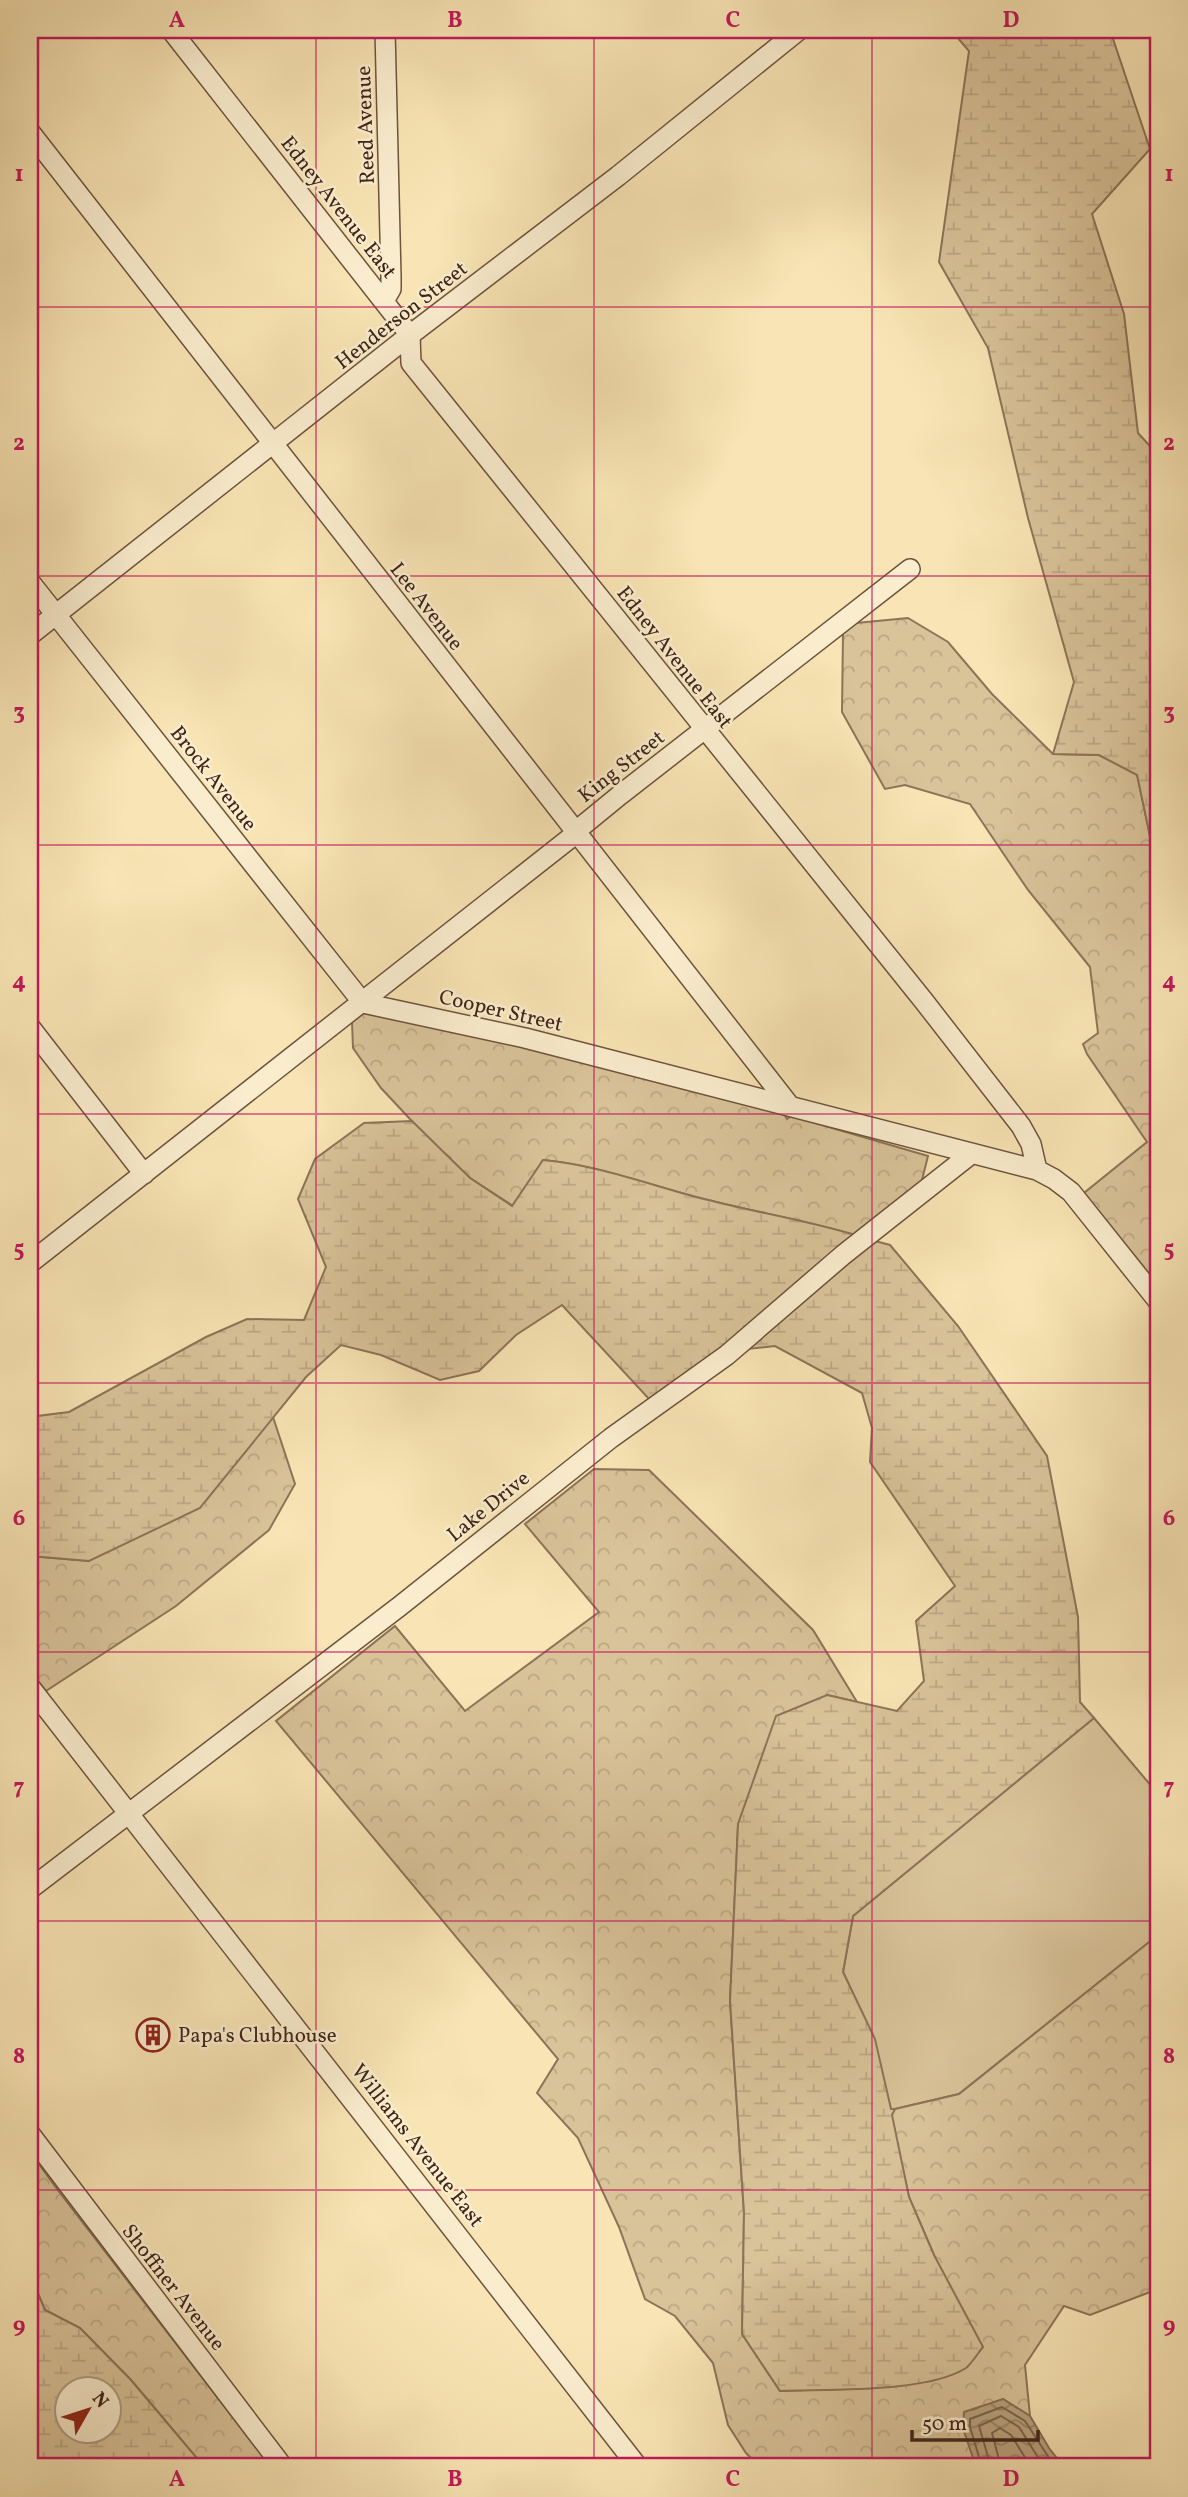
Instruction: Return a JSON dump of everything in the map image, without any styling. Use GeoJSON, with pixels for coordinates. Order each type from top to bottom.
{"type":"FeatureCollection","features":[{"type":"Feature","properties":{"kind":"street","name":"Edney Avenue East"},"geometry":{"type":"LineString","coordinates":[[171,30],[410,335],[411,363],[923,1000],[1021,1126],[1031,1144],[1037,1170]]}},
{"type":"Feature","properties":{"kind":"street","name":"Reed Avenue"},"geometry":{"type":"LineString","coordinates":[[384,301],[391,289],[385,30]]}},
{"type":"Feature","properties":{"kind":"street","name":"Henderson Street"},"geometry":{"type":"LineString","coordinates":[[30,635],[271,443],[618,176],[799,30]]}},
{"type":"Feature","properties":{"kind":"street","name":"Lee Avenue"},"geometry":{"type":"LineString","coordinates":[[30,132],[790,1106]]}},
{"type":"Feature","properties":{"kind":"street","name":"King Street"},"geometry":{"type":"LineString","coordinates":[[363,1003],[704,729],[911,569]]}},
{"type":"Feature","properties":{"kind":"street","name":"Brock Avenue"},"geometry":{"type":"LineString","coordinates":[[30,582],[363,1003]]}},
{"type":"Feature","properties":{"kind":"street","name":"Cooper Street"},"geometry":{"type":"LineString","coordinates":[[363,1003],[525,1038],[1037,1170]]}},
{"type":"Feature","properties":{"kind":"street"},"geometry":{"type":"LineString","coordinates":[[30,1264],[363,1003]]}},
{"type":"Feature","properties":{"kind":"street"},"geometry":{"type":"LineString","coordinates":[[30,1027],[144,1174]]}},
{"type":"Feature","properties":{"kind":"street","name":"Lake Drive"},"geometry":{"type":"LineString","coordinates":[[30,1889],[400,1606],[611,1438],[727,1355],[843,1255],[971,1154]]}},
{"type":"Feature","properties":{"kind":"street"},"geometry":{"type":"LineString","coordinates":[[1037,1170],[1071,1192],[1158,1301]]}},
{"type":"Feature","properties":{"kind":"street","name":"Williams Avenue East"},"geometry":{"type":"LineString","coordinates":[[30,1687],[638,2467]]}},
{"type":"Feature","properties":{"kind":"street","name":"Shoffner Avenue"},"geometry":{"type":"LineString","coordinates":[[30,2134],[283,2467]]}},
{"type":"Feature","properties":{"kind":"green space"},"geometry":{"type":"Polygon","coordinates":[[[951,30],[1110,30],[1150,149],[1092,214],[1124,314],[1138,433],[1158,455],[1158,909],[1153,895],[1150,836],[1137,775],[1099,755],[1053,754],[1074,682],[1028,518],[988,348],[939,262],[969,51],[951,30]]]}},
{"type":"Feature","properties":{"kind":"green space"},"geometry":{"type":"Polygon","coordinates":[[[908,618],[948,642],[992,694],[1053,754],[1099,755],[1137,774],[1150,836],[1153,895],[1158,910],[1158,1285],[1084,1193],[1147,1142],[1087,1054],[1083,1044],[1098,1033],[1090,967],[1028,890],[970,804],[905,785],[885,789],[842,712],[843,633],[856,623],[908,618]]]}},
{"type":"Feature","properties":{"kind":"green space"},"geometry":{"type":"Polygon","coordinates":[[[364,1013],[522,1046],[784,1114],[787,1119],[791,1116],[928,1156],[921,1184],[855,1235],[704,1199],[604,1171],[543,1160],[513,1206],[470,1178],[381,1088],[353,1048],[352,1022],[364,1013]]]}},
{"type":"Feature","properties":{"kind":"green space"},"geometry":{"type":"Polygon","coordinates":[[[412,1121],[470,1178],[512,1206],[543,1160],[604,1171],[704,1199],[855,1235],[722,1349],[649,1399],[562,1305],[516,1335],[479,1371],[440,1380],[381,1355],[341,1345],[306,1377],[200,1508],[89,1561],[30,1556],[30,1417],[69,1412],[206,1337],[247,1319],[304,1320],[326,1267],[298,1199],[315,1159],[364,1123],[412,1121]]]}},
{"type":"Feature","properties":{"kind":"green space"},"geometry":{"type":"Polygon","coordinates":[[[875,1241],[890,1245],[958,1326],[1047,1456],[1078,1617],[1080,1702],[1094,1718],[853,1916],[843,1972],[875,2039],[891,2109],[895,2109],[892,2115],[909,2197],[934,2255],[983,2347],[966,2368],[927,2382],[876,2388],[780,2391],[742,2334],[744,2213],[730,2001],[738,1824],[776,1716],[827,1695],[897,1711],[924,1681],[916,1621],[955,1586],[870,1462],[872,1428],[862,1393],[775,1346],[747,1349],[875,1241]]]}},
{"type":"Feature","properties":{"kind":"green space"},"geometry":{"type":"Polygon","coordinates":[[[273,1417],[295,1484],[269,1530],[176,1606],[46,1691],[30,1671],[30,1556],[89,1561],[261,1431],[273,1417]]]}},
{"type":"Feature","properties":{"kind":"green space"},"geometry":{"type":"Polygon","coordinates":[[[594,1469],[649,1470],[813,1630],[857,1702],[827,1695],[738,1825],[730,2001],[744,2213],[742,2334],[780,2391],[872,2388],[932,2381],[967,2367],[934,2255],[909,2197],[891,2115],[895,2109],[959,2094],[1158,1935],[1158,2101],[1152,2106],[1158,2115],[1158,2289],[1090,2315],[1064,2306],[1025,2365],[1030,2416],[1003,2399],[964,2413],[976,2467],[760,2467],[746,2453],[728,2425],[713,2363],[675,2316],[645,2299],[619,2227],[578,2138],[537,2093],[558,2059],[276,1721],[395,1626],[465,1711],[599,1612],[525,1524],[594,1469]]]}},
{"type":"Feature","properties":{"kind":"green space"},"geometry":{"type":"Polygon","coordinates":[[[1094,1718],[1158,1794],[1158,1935],[959,2094],[891,2110],[874,2039],[843,1972],[853,1916],[1094,1718]]]}},
{"type":"Feature","properties":{"kind":"green space"},"geometry":{"type":"Polygon","coordinates":[[[30,2152],[271,2467],[201,2467],[201,2463],[131,2380],[80,2328],[45,2310],[30,2275],[30,2152]]]}},
{"type":"Feature","properties":{"kind":"green space"},"geometry":{"type":"Polygon","coordinates":[[[30,2275],[45,2310],[80,2328],[131,2380],[201,2463],[201,2467],[30,2466],[30,2275]]]}},
{"type":"Feature","properties":{"kind":"water"},"geometry":{"type":"Polygon","coordinates":[[[1003,2399],[1030,2416],[1064,2467],[976,2467],[963,2428],[964,2412],[1003,2399]]]}},
{"type":"Feature","properties":{"kind":"place","name":"Papa's Clubhouse"},"geometry":{"type":"Point","coordinates":[153,2035]}}]}
